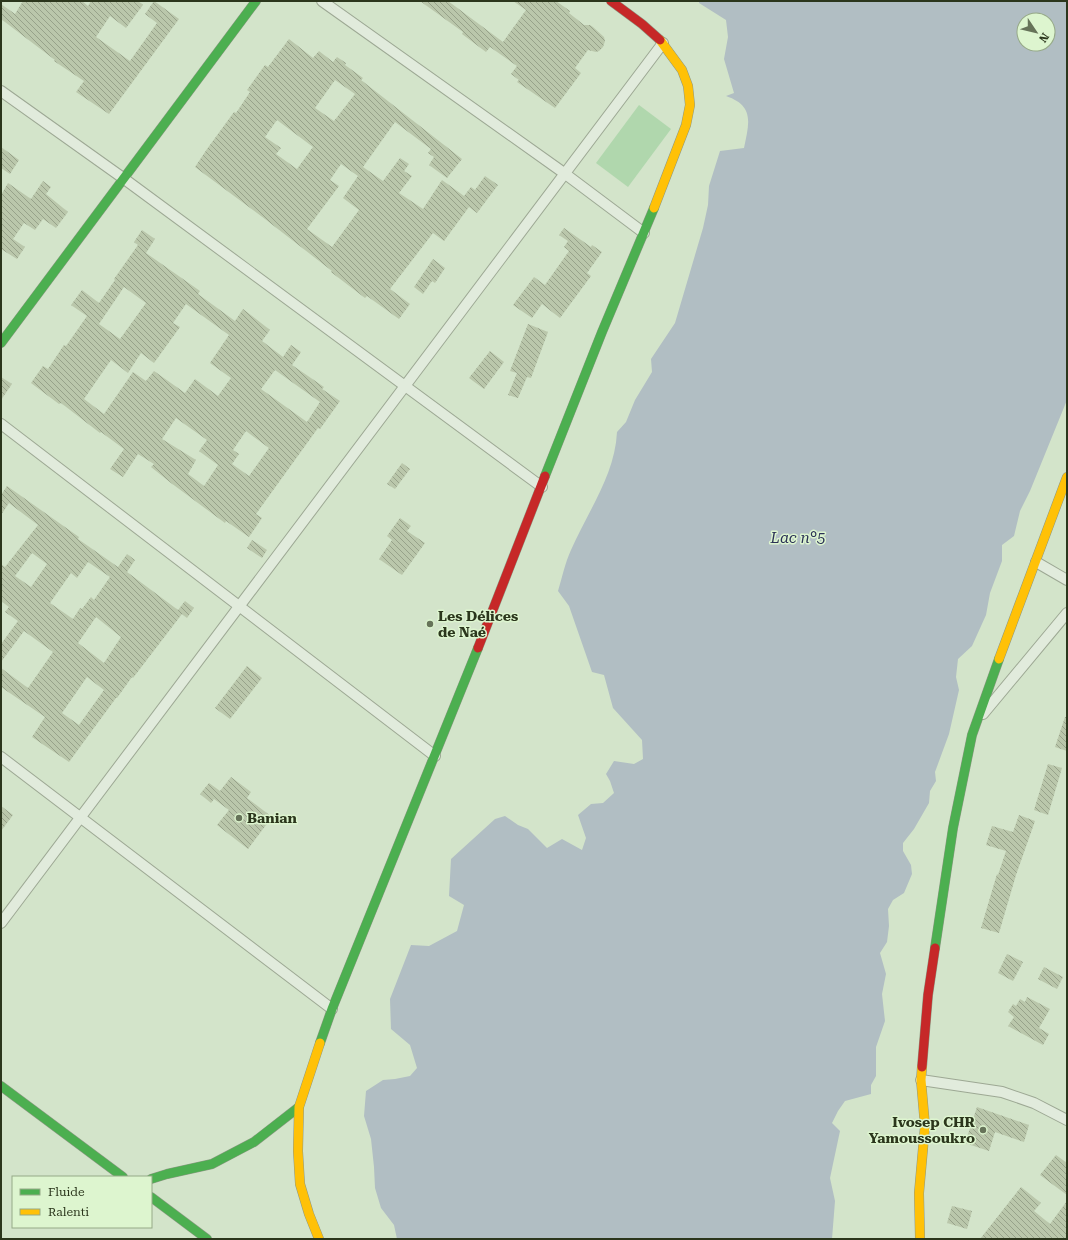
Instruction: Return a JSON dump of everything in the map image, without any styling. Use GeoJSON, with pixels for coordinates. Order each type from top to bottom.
{"type":"FeatureCollection","features":[{"type":"Feature","properties":{"kind":"street"},"geometry":{"type":"LineString","coordinates":[[1,343],[256,1]]}},
{"type":"Feature","properties":{"kind":"street"},"geometry":{"type":"LineString","coordinates":[[322,1],[564,173],[644,233]]}},
{"type":"Feature","properties":{"kind":"street"},"geometry":{"type":"LineString","coordinates":[[319,1239],[309,1214],[300,1184],[298,1151],[299,1107],[332,1009],[435,756],[602,332],[644,233],[686,125],[690,106],[688,86],[682,70],[663,43],[642,24],[611,1]]}},
{"type":"Feature","properties":{"kind":"street"},"geometry":{"type":"LineString","coordinates":[[1,923],[663,43]]}},
{"type":"Feature","properties":{"kind":"street"},"geometry":{"type":"LineString","coordinates":[[1,91],[123,178],[542,487]]}},
{"type":"Feature","properties":{"kind":"street"},"geometry":{"type":"LineString","coordinates":[[1,424],[435,756]]}},
{"type":"Feature","properties":{"kind":"street"},"geometry":{"type":"LineString","coordinates":[[920,1239],[919,1193],[925,1126],[922,1080],[928,996],[953,828],[976,722],[1067,477]]}},
{"type":"Feature","properties":{"kind":"street"},"geometry":{"type":"LineString","coordinates":[[1036,562],[1067,580]]}},
{"type":"Feature","properties":{"kind":"street"},"geometry":{"type":"LineString","coordinates":[[976,722],[1067,613]]}},
{"type":"Feature","properties":{"kind":"street"},"geometry":{"type":"LineString","coordinates":[[1,757],[332,1009]]}},
{"type":"Feature","properties":{"kind":"street"},"geometry":{"type":"LineString","coordinates":[[922,1080],[1002,1092],[1034,1103],[1067,1120]]}},
{"type":"Feature","properties":{"kind":"street"},"geometry":{"type":"LineString","coordinates":[[1,1086],[123,1176]]}},
{"type":"Feature","properties":{"kind":"street"},"geometry":{"type":"LineString","coordinates":[[152,1179],[212,1164],[254,1142],[299,1107]]}},
{"type":"Feature","properties":{"kind":"street"},"geometry":{"type":"LineString","coordinates":[[152,1198],[207,1239]]}},
{"type":"Feature","properties":{"kind":"green space"},"geometry":{"type":"Polygon","coordinates":[[[639,105],[671,129],[628,187],[596,163],[639,105]]]}},
{"type":"Feature","properties":{"kind":"water","name":"Lac n°5"},"geometry":{"type":"Polygon","coordinates":[[[699,1],[1067,1],[1067,400],[1030,491],[1020,511],[1014,536],[1002,545],[1002,561],[990,593],[986,615],[972,646],[958,659],[956,677],[959,690],[949,734],[935,772],[936,781],[930,791],[929,803],[914,829],[903,843],[903,851],[911,865],[912,874],[904,893],[893,900],[888,909],[889,926],[887,942],[880,953],[886,974],[882,994],[885,1021],[876,1047],[876,1076],[871,1085],[871,1094],[845,1101],[832,1123],[840,1131],[830,1178],[835,1201],[832,1239],[397,1239],[394,1225],[381,1208],[375,1188],[371,1139],[364,1116],[366,1091],[383,1080],[410,1076],[417,1068],[410,1045],[391,1029],[390,999],[411,945],[429,946],[457,931],[464,905],[449,896],[451,859],[495,819],[505,816],[518,825],[528,829],[547,848],[562,839],[582,850],[586,838],[578,815],[591,804],[603,803],[614,793],[606,774],[614,761],[634,764],[643,759],[642,740],[613,708],[604,675],[592,672],[569,606],[558,591],[569,555],[606,478],[615,448],[617,432],[626,422],[635,400],[652,372],[651,359],[675,323],[703,228],[708,205],[709,186],[720,151],[744,148],[748,123],[746,110],[735,100],[726,96],[734,93],[724,59],[728,37],[726,20],[699,3],[699,1]]]}},
{"type":"Feature","properties":{"kind":"building"},"geometry":{"type":"Polygon","coordinates":[[[23,1],[82,1],[88,6],[91,1],[138,1],[143,5],[126,28],[110,16],[96,37],[130,61],[157,23],[145,14],[154,1],[179,19],[109,114],[76,92],[84,81],[54,61],[55,60],[1,19],[1,4],[15,14],[23,1]]]}},
{"type":"Feature","properties":{"kind":"building"},"geometry":{"type":"Polygon","coordinates":[[[420,1],[448,1],[503,42],[526,10],[513,1],[556,1],[570,11],[569,13],[584,25],[590,25],[593,27],[604,37],[605,41],[603,47],[599,51],[596,52],[588,50],[575,68],[581,73],[555,108],[517,82],[519,80],[511,74],[517,66],[490,47],[486,52],[462,34],[463,32],[420,1]]]}},
{"type":"Feature","properties":{"kind":"building"},"geometry":{"type":"Polygon","coordinates":[[[289,39],[313,58],[319,51],[333,62],[337,57],[363,78],[361,80],[462,159],[447,178],[429,165],[434,157],[428,153],[431,149],[395,122],[363,167],[383,181],[400,158],[409,164],[404,171],[412,176],[399,193],[423,209],[442,180],[464,196],[471,187],[475,190],[485,176],[498,185],[477,213],[469,207],[444,241],[433,233],[390,289],[410,304],[399,319],[367,296],[365,298],[265,219],[195,167],[234,112],[236,113],[250,92],[247,90],[265,65],[268,67],[289,39]],[[335,80],[315,108],[334,121],[355,94],[335,80]],[[277,120],[265,137],[281,148],[276,154],[297,169],[313,147],[277,120]],[[341,164],[330,180],[339,186],[307,229],[332,247],[359,210],[343,198],[358,176],[341,164]]]}},
{"type":"Feature","properties":{"kind":"building"},"geometry":{"type":"Polygon","coordinates":[[[1,147],[19,160],[10,174],[1,168],[1,147]]]}},
{"type":"Feature","properties":{"kind":"building"},"geometry":{"type":"Polygon","coordinates":[[[43,181],[51,187],[46,194],[68,212],[56,228],[43,219],[35,230],[24,223],[13,239],[25,247],[17,259],[1,249],[1,195],[8,183],[31,199],[43,181]]]}},
{"type":"Feature","properties":{"kind":"building"},"geometry":{"type":"Polygon","coordinates":[[[564,228],[591,247],[592,245],[602,252],[587,273],[591,276],[560,318],[542,304],[532,318],[513,305],[534,277],[545,285],[569,251],[564,247],[568,241],[559,235],[564,228]]]}},
{"type":"Feature","properties":{"kind":"building"},"geometry":{"type":"Polygon","coordinates":[[[142,230],[155,239],[146,253],[200,291],[198,294],[235,321],[243,309],[270,330],[262,341],[283,357],[291,345],[301,352],[292,365],[324,387],[322,389],[340,401],[320,429],[318,428],[256,514],[262,518],[249,537],[226,521],[225,523],[171,483],[151,467],[154,464],[138,454],[123,477],[110,469],[124,449],[31,383],[43,366],[48,369],[64,345],[66,346],[87,316],[71,305],[82,290],[99,303],[138,245],[134,242],[142,230]],[[124,287],[99,324],[120,339],[146,303],[124,287]],[[186,304],[173,323],[180,327],[154,363],[141,353],[128,373],[111,360],[84,399],[104,414],[133,372],[146,381],[154,371],[185,393],[195,379],[218,396],[231,378],[210,363],[229,335],[186,304]],[[275,370],[261,389],[307,422],[320,402],[275,370]],[[176,418],[162,439],[196,460],[188,474],[204,486],[218,465],[199,451],[207,440],[176,418]],[[246,431],[233,450],[239,454],[232,464],[249,476],[269,448],[246,431]]]}},
{"type":"Feature","properties":{"kind":"building"},"geometry":{"type":"Polygon","coordinates":[[[433,259],[445,268],[435,283],[432,281],[423,294],[414,287],[433,259]]]}},
{"type":"Feature","properties":{"kind":"building"},"geometry":{"type":"Polygon","coordinates":[[[528,324],[548,332],[531,378],[527,377],[518,398],[508,395],[517,373],[510,371],[528,324]]]}},
{"type":"Feature","properties":{"kind":"building"},"geometry":{"type":"Polygon","coordinates":[[[490,351],[504,362],[484,389],[469,378],[490,351]]]}},
{"type":"Feature","properties":{"kind":"building"},"geometry":{"type":"Polygon","coordinates":[[[1,377],[12,384],[1,400],[1,377]]]}},
{"type":"Feature","properties":{"kind":"building"},"geometry":{"type":"Polygon","coordinates":[[[402,463],[410,469],[395,489],[387,484],[402,463]]]}},
{"type":"Feature","properties":{"kind":"building"},"geometry":{"type":"Polygon","coordinates":[[[7,486],[79,537],[78,539],[118,567],[127,554],[135,560],[127,572],[178,610],[185,601],[194,608],[187,618],[182,614],[133,678],[132,677],[69,762],[32,737],[45,717],[1,687],[1,668],[28,688],[53,652],[24,631],[1,662],[1,644],[18,621],[5,612],[9,607],[1,601],[1,564],[5,567],[38,525],[9,503],[1,515],[1,495],[7,486]],[[32,553],[15,576],[31,587],[47,564],[32,553]],[[88,562],[77,578],[71,573],[50,603],[73,619],[80,608],[82,609],[91,597],[94,600],[110,577],[88,562]],[[96,617],[78,643],[104,663],[121,637],[96,617]],[[87,677],[62,713],[79,725],[104,690],[87,677]]]}},
{"type":"Feature","properties":{"kind":"building"},"geometry":{"type":"Polygon","coordinates":[[[400,518],[411,526],[407,531],[425,543],[402,575],[379,559],[392,540],[387,536],[400,518]]]}},
{"type":"Feature","properties":{"kind":"building"},"geometry":{"type":"Polygon","coordinates":[[[252,540],[267,550],[262,558],[247,548],[252,540]]]}},
{"type":"Feature","properties":{"kind":"building"},"geometry":{"type":"Polygon","coordinates":[[[247,666],[262,678],[230,719],[215,708],[247,666]]]}},
{"type":"Feature","properties":{"kind":"building"},"geometry":{"type":"Polygon","coordinates":[[[1065,717],[1067,717],[1067,751],[1055,747],[1065,717]]]}},
{"type":"Feature","properties":{"kind":"building"},"geometry":{"type":"Polygon","coordinates":[[[1048,764],[1062,768],[1048,815],[1034,810],[1048,764]]]}},
{"type":"Feature","properties":{"kind":"building"},"geometry":{"type":"Polygon","coordinates":[[[231,777],[251,792],[247,798],[272,817],[248,849],[217,825],[229,810],[214,799],[211,803],[200,794],[209,783],[220,791],[231,777]]]}},
{"type":"Feature","properties":{"kind":"building"},"geometry":{"type":"Polygon","coordinates":[[[1,806],[13,815],[1,831],[1,806]]]}},
{"type":"Feature","properties":{"kind":"building"},"geometry":{"type":"Polygon","coordinates":[[[1019,815],[1035,821],[1016,875],[999,933],[981,928],[997,874],[998,875],[1006,851],[986,845],[992,826],[1013,832],[1019,815]]]}},
{"type":"Feature","properties":{"kind":"building"},"geometry":{"type":"Polygon","coordinates":[[[1007,954],[1023,962],[1013,981],[998,973],[1007,954]]]}},
{"type":"Feature","properties":{"kind":"building"},"geometry":{"type":"Polygon","coordinates":[[[1044,967],[1063,977],[1057,989],[1038,979],[1044,967]]]}},
{"type":"Feature","properties":{"kind":"building"},"geometry":{"type":"Polygon","coordinates":[[[1027,997],[1050,1009],[1039,1028],[1049,1034],[1043,1045],[1008,1026],[1014,1017],[1008,1012],[1013,1004],[1016,1006],[1020,999],[1025,1002],[1027,997]]]}},
{"type":"Feature","properties":{"kind":"building"},"geometry":{"type":"Polygon","coordinates":[[[977,1107],[1029,1125],[1024,1142],[995,1132],[989,1151],[965,1143],[977,1107]]]}},
{"type":"Feature","properties":{"kind":"building"},"geometry":{"type":"Polygon","coordinates":[[[1056,1155],[1067,1163],[1067,1195],[1040,1175],[1056,1155]]]}},
{"type":"Feature","properties":{"kind":"building"},"geometry":{"type":"Polygon","coordinates":[[[1021,1187],[1041,1203],[1034,1211],[1050,1224],[1067,1201],[1067,1239],[980,1239],[1021,1187]]]}},
{"type":"Feature","properties":{"kind":"building"},"geometry":{"type":"Polygon","coordinates":[[[952,1206],[972,1211],[967,1229],[947,1223],[952,1206]]]}},
{"type":"Feature","properties":{"kind":"traffic: fast"},"geometry":{"type":"LineString","coordinates":[[1,343],[256,1]]}},
{"type":"Feature","properties":{"kind":"traffic: fast"},"geometry":{"type":"LineString","coordinates":[[545,476],[602,332],[654,208]]}},
{"type":"Feature","properties":{"kind":"traffic: fast"},"geometry":{"type":"LineString","coordinates":[[320,1043],[332,1009],[478,648]]}},
{"type":"Feature","properties":{"kind":"traffic: fast"},"geometry":{"type":"LineString","coordinates":[[935,948],[953,828],[972,735],[999,659]]}},
{"type":"Feature","properties":{"kind":"traffic: fast"},"geometry":{"type":"LineString","coordinates":[[1,1086],[122,1176]]}},
{"type":"Feature","properties":{"kind":"traffic: fast"},"geometry":{"type":"LineString","coordinates":[[152,1179],[212,1164],[254,1142],[299,1107]]}},
{"type":"Feature","properties":{"kind":"traffic: fast"},"geometry":{"type":"LineString","coordinates":[[152,1198],[207,1239]]}},
{"type":"Feature","properties":{"kind":"traffic: slow"},"geometry":{"type":"LineString","coordinates":[[654,208],[686,125],[690,105],[688,86],[682,70],[660,40]]}},
{"type":"Feature","properties":{"kind":"traffic: slow"},"geometry":{"type":"LineString","coordinates":[[999,659],[1067,477]]}},
{"type":"Feature","properties":{"kind":"traffic: slow"},"geometry":{"type":"LineString","coordinates":[[319,1239],[309,1214],[300,1184],[298,1151],[299,1107],[320,1043]]}},
{"type":"Feature","properties":{"kind":"traffic: slow"},"geometry":{"type":"LineString","coordinates":[[920,1239],[919,1193],[925,1126],[921,1080],[922,1067]]}},
{"type":"Feature","properties":{"kind":"traffic: jam"},"geometry":{"type":"LineString","coordinates":[[611,1],[642,24],[660,40]]}},
{"type":"Feature","properties":{"kind":"traffic: jam"},"geometry":{"type":"LineString","coordinates":[[478,648],[545,476]]}},
{"type":"Feature","properties":{"kind":"traffic: jam"},"geometry":{"type":"LineString","coordinates":[[922,1067],[928,995],[935,948]]}},
{"type":"Feature","properties":{"kind":"place","name":"Les Délices de Naé"},"geometry":{"type":"Point","coordinates":[430,624]}},
{"type":"Feature","properties":{"kind":"place","name":"Banian"},"geometry":{"type":"Point","coordinates":[239,818]}},
{"type":"Feature","properties":{"kind":"place","name":"Ivosep CHR Yamoussoukro"},"geometry":{"type":"Point","coordinates":[983,1130]}}]}
